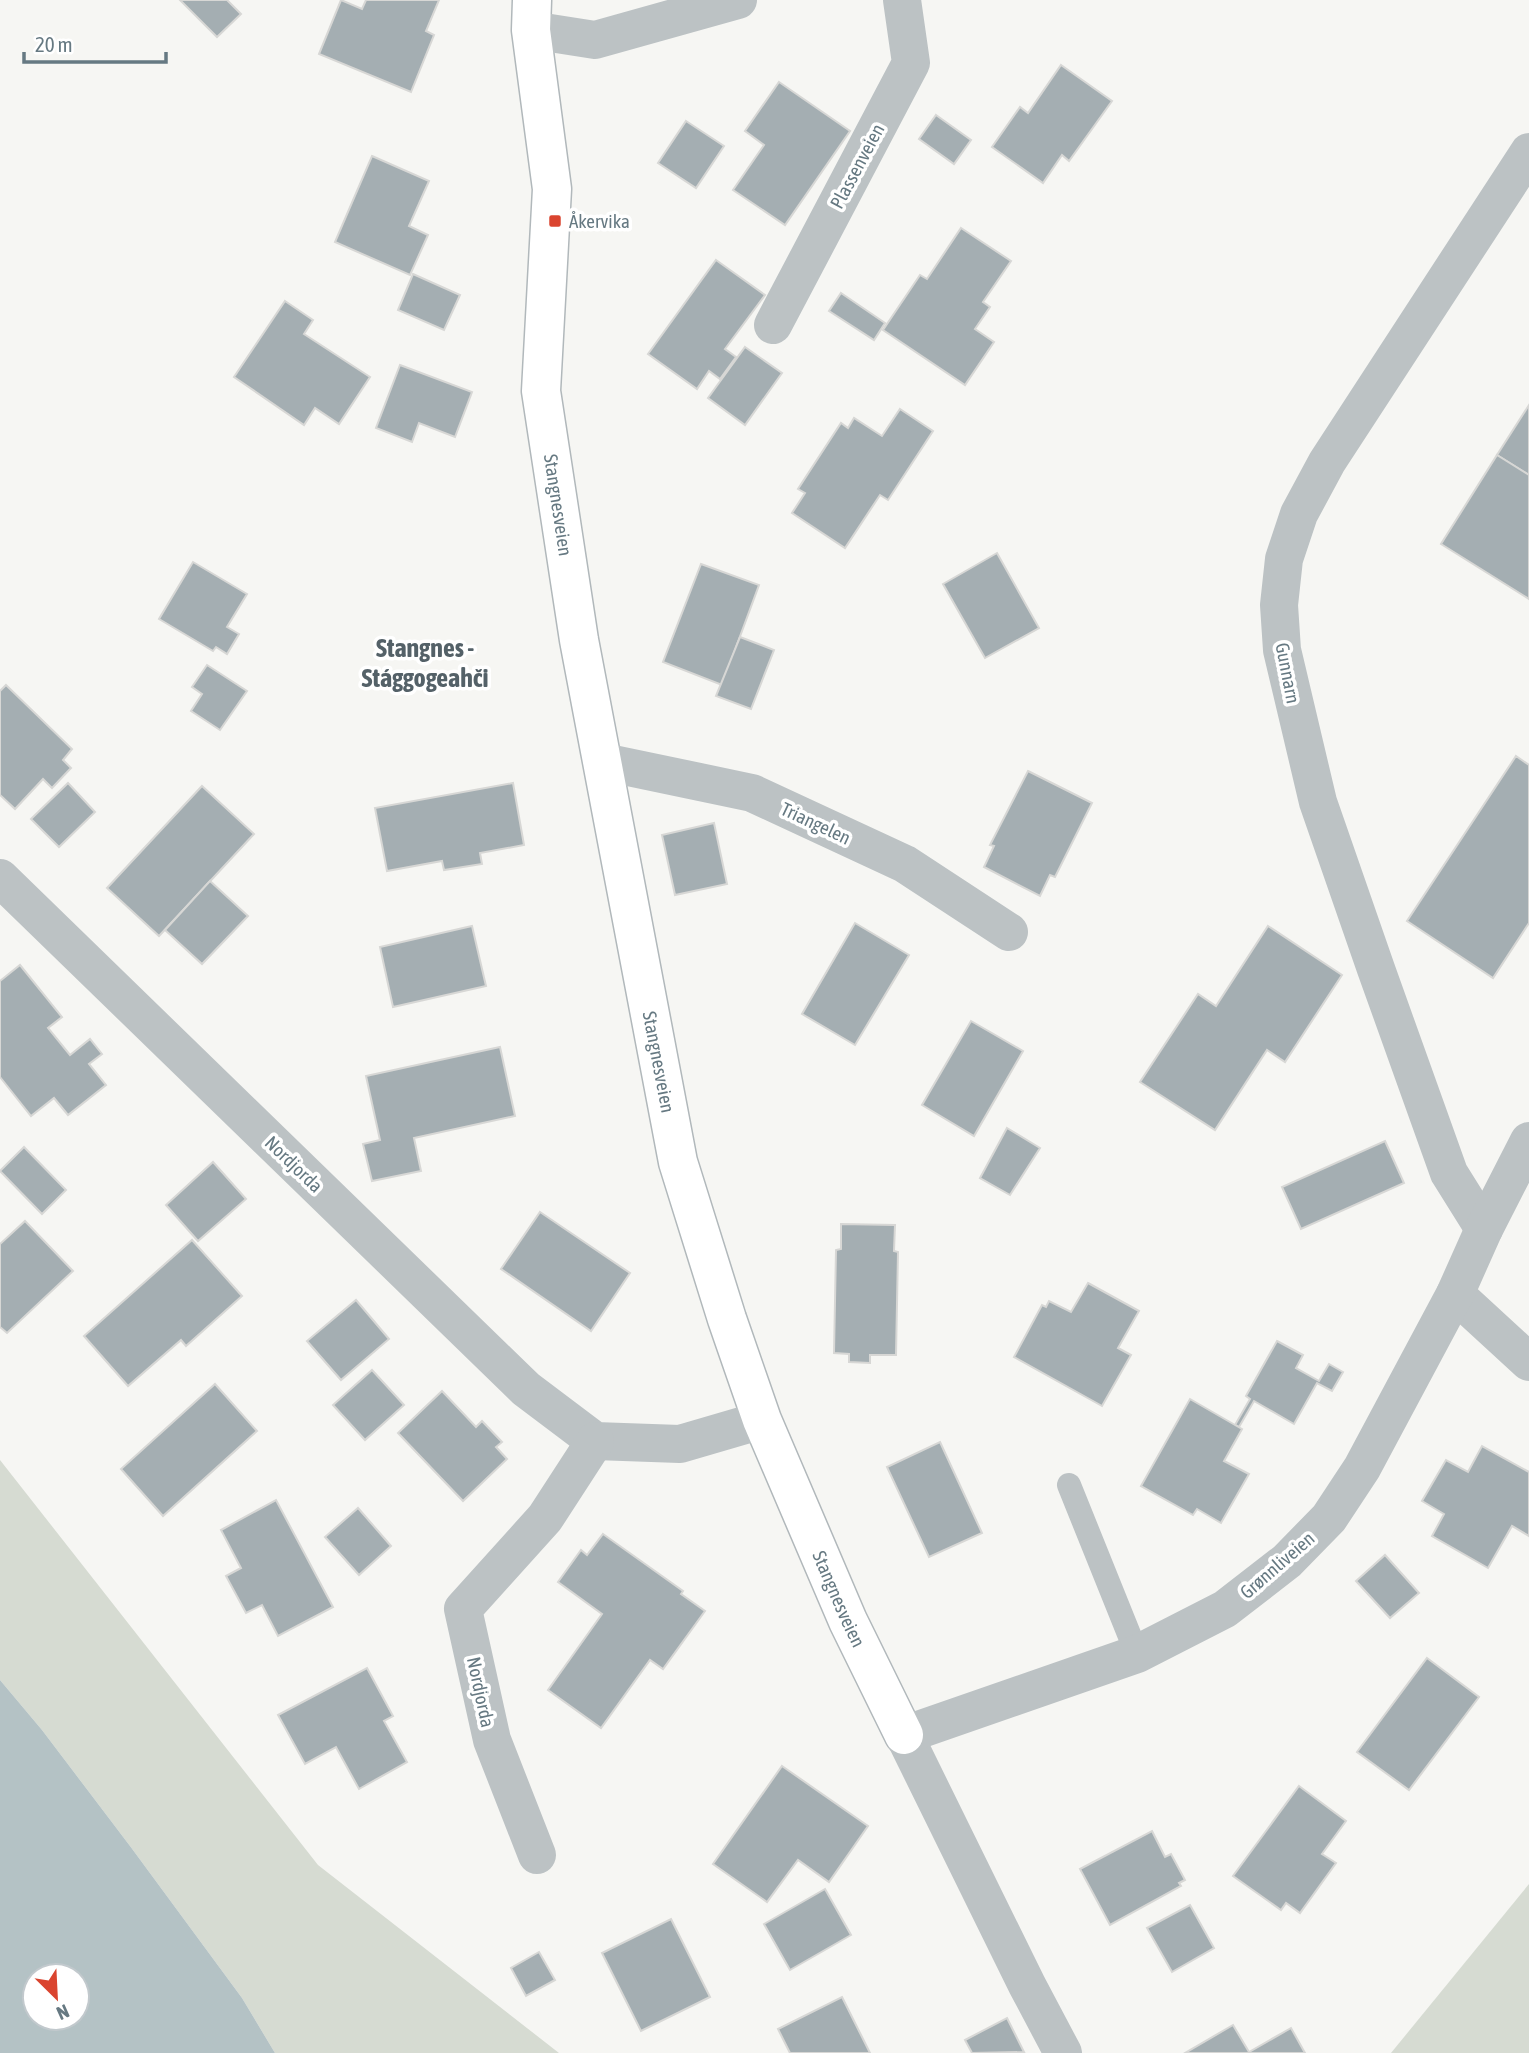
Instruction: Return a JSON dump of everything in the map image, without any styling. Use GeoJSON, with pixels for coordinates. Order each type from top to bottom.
{"type":"FeatureCollection","features":[{"type":"Feature","properties":{"kind":"main road","name":"Stangnesveien"},"geometry":{"type":"LineString","coordinates":[[531,15],[552,189],[541,391],[579,640],[678,1162],[762,1420],[848,1621],[904,1735]]}},
{"type":"Feature","properties":{"kind":"street"},"geometry":{"type":"LineString","coordinates":[[531,15],[596,40],[738,0]]}},
{"type":"Feature","properties":{"kind":"street","name":"Plassenveien"},"geometry":{"type":"LineString","coordinates":[[773,326],[911,63],[902,0]]}},
{"type":"Feature","properties":{"kind":"street","name":"Gunnarn"},"geometry":{"type":"LineString","coordinates":[[1484,1228],[1449,1173],[1318,802],[1282,650],[1279,605],[1284,559],[1299,514],[1327,462],[1529,152]]}},
{"type":"Feature","properties":{"kind":"street","name":"Triangelen"},"geometry":{"type":"LineString","coordinates":[[604,762],[752,793],[905,864],[1009,932]]}},
{"type":"Feature","properties":{"kind":"street","name":"Nordjorda"},"geometry":{"type":"LineString","coordinates":[[0,878],[526,1389],[595,1441],[545,1518],[463,1609],[492,1740],[537,1855]]}},
{"type":"Feature","properties":{"kind":"street","name":"Grønnliveien"},"geometry":{"type":"LineString","coordinates":[[904,1735],[1137,1654],[1225,1609],[1287,1561],[1329,1518],[1362,1468],[1455,1294],[1484,1228],[1529,1141]]}},
{"type":"Feature","properties":{"kind":"street"},"geometry":{"type":"LineString","coordinates":[[1455,1294],[1529,1362]]}},
{"type":"Feature","properties":{"kind":"street"},"geometry":{"type":"LineString","coordinates":[[595,1441],[680,1444],[762,1420]]}},
{"type":"Feature","properties":{"kind":"street","name":"Stangnesveien"},"geometry":{"type":"LineString","coordinates":[[904,1735],[1063,2053]]}},
{"type":"Feature","properties":{"kind":"lane"},"geometry":{"type":"LineString","coordinates":[[1069,1485],[1137,1654]]}},
{"type":"Feature","properties":{"kind":"shaded area"},"geometry":{"type":"Polygon","coordinates":[[[0,1460],[318,1865],[559,2053],[275,2053],[242,1998],[130,1846],[42,1730],[0,1680],[0,1460]]]}},
{"type":"Feature","properties":{"kind":"shaded area"},"geometry":{"type":"Polygon","coordinates":[[[0,1680],[42,1730],[130,1846],[242,1998],[275,2053],[0,2053],[0,1680]]]}},
{"type":"Feature","properties":{"kind":"shaded area"},"geometry":{"type":"Polygon","coordinates":[[[1529,1884],[1529,2053],[1391,2053],[1529,1884]]]}},
{"type":"Feature","properties":{"kind":"building"},"geometry":{"type":"Polygon","coordinates":[[[180,0],[227,0],[241,14],[217,37],[180,0]]]}},
{"type":"Feature","properties":{"kind":"building"},"geometry":{"type":"Polygon","coordinates":[[[341,0],[362,9],[366,0],[439,0],[426,31],[434,35],[411,92],[319,54],[341,0]]]}},
{"type":"Feature","properties":{"kind":"building"},"geometry":{"type":"Polygon","coordinates":[[[1061,65],[1112,101],[1069,161],[1062,155],[1043,183],[992,147],[1020,107],[1028,113],[1061,65]]]}},
{"type":"Feature","properties":{"kind":"building"},"geometry":{"type":"Polygon","coordinates":[[[779,82],[850,131],[785,225],[733,190],[764,145],[745,131],[779,82]]]}},
{"type":"Feature","properties":{"kind":"building"},"geometry":{"type":"Polygon","coordinates":[[[936,115],[971,140],[954,164],[919,139],[936,115]]]}},
{"type":"Feature","properties":{"kind":"building"},"geometry":{"type":"Polygon","coordinates":[[[686,121],[724,146],[696,188],[658,163],[686,121]]]}},
{"type":"Feature","properties":{"kind":"building"},"geometry":{"type":"Polygon","coordinates":[[[372,156],[429,181],[409,226],[428,235],[410,275],[335,242],[372,156]]]}},
{"type":"Feature","properties":{"kind":"building"},"geometry":{"type":"Polygon","coordinates":[[[961,228],[1011,261],[983,302],[990,307],[975,329],[994,342],[965,385],[883,330],[920,275],[927,279],[961,228]]]}},
{"type":"Feature","properties":{"kind":"building"},"geometry":{"type":"Polygon","coordinates":[[[716,260],[765,295],[725,349],[736,357],[720,379],[709,371],[697,389],[648,354],[716,260]]]}},
{"type":"Feature","properties":{"kind":"building"},"geometry":{"type":"Polygon","coordinates":[[[413,274],[460,295],[444,330],[398,310],[413,274]]]}},
{"type":"Feature","properties":{"kind":"building"},"geometry":{"type":"Polygon","coordinates":[[[841,293],[885,323],[874,340],[829,311],[841,293]]]}},
{"type":"Feature","properties":{"kind":"building"},"geometry":{"type":"Polygon","coordinates":[[[285,301],[313,320],[304,334],[370,377],[339,424],[315,408],[304,425],[234,377],[285,301]]]}},
{"type":"Feature","properties":{"kind":"building"},"geometry":{"type":"Polygon","coordinates":[[[745,347],[782,373],[745,425],[708,398],[745,347]]]}},
{"type":"Feature","properties":{"kind":"building"},"geometry":{"type":"Polygon","coordinates":[[[400,365],[472,392],[455,437],[419,423],[412,442],[376,428],[400,365]]]}},
{"type":"Feature","properties":{"kind":"building"},"geometry":{"type":"Polygon","coordinates":[[[1529,405],[1529,475],[1497,455],[1529,405]]]}},
{"type":"Feature","properties":{"kind":"building"},"geometry":{"type":"Polygon","coordinates":[[[900,409],[933,431],[888,500],[880,495],[845,548],[792,513],[805,493],[798,489],[841,423],[848,428],[854,418],[882,436],[900,409]]]}},
{"type":"Feature","properties":{"kind":"building"},"geometry":{"type":"Polygon","coordinates":[[[1497,455],[1529,475],[1529,599],[1441,544],[1497,455]]]}},
{"type":"Feature","properties":{"kind":"building"},"geometry":{"type":"Polygon","coordinates":[[[997,553],[1039,628],[985,658],[943,584],[997,553]]]}},
{"type":"Feature","properties":{"kind":"building"},"geometry":{"type":"Polygon","coordinates":[[[193,562],[247,594],[227,627],[239,634],[227,654],[216,647],[213,651],[159,619],[193,562]]]}},
{"type":"Feature","properties":{"kind":"building"},"geometry":{"type":"Polygon","coordinates":[[[701,564],[759,585],[722,685],[663,662],[701,564]]]}},
{"type":"Feature","properties":{"kind":"building"},"geometry":{"type":"Polygon","coordinates":[[[740,637],[774,650],[751,709],[716,696],[740,637]]]}},
{"type":"Feature","properties":{"kind":"building"},"geometry":{"type":"Polygon","coordinates":[[[207,665],[247,691],[220,730],[191,711],[202,694],[192,687],[207,665]]]}},
{"type":"Feature","properties":{"kind":"building"},"geometry":{"type":"Polygon","coordinates":[[[6,685],[72,749],[63,760],[71,768],[52,788],[43,779],[15,809],[0,795],[0,691],[6,685]]]}},
{"type":"Feature","properties":{"kind":"building"},"geometry":{"type":"Polygon","coordinates":[[[1516,756],[1529,765],[1529,923],[1493,978],[1407,921],[1516,756]]]}},
{"type":"Feature","properties":{"kind":"building"},"geometry":{"type":"Polygon","coordinates":[[[1028,771],[1092,803],[1055,877],[1050,875],[1040,896],[984,867],[994,846],[990,845],[1028,771]]]}},
{"type":"Feature","properties":{"kind":"building"},"geometry":{"type":"Polygon","coordinates":[[[68,783],[95,812],[59,847],[31,819],[68,783]]]}},
{"type":"Feature","properties":{"kind":"building"},"geometry":{"type":"Polygon","coordinates":[[[513,783],[524,845],[480,853],[482,864],[444,870],[442,861],[387,871],[375,808],[513,783]]]}},
{"type":"Feature","properties":{"kind":"building"},"geometry":{"type":"Polygon","coordinates":[[[202,786],[254,834],[159,936],[107,888],[202,786]]]}},
{"type":"Feature","properties":{"kind":"building"},"geometry":{"type":"Polygon","coordinates":[[[714,823],[727,884],[675,895],[662,835],[714,823]]]}},
{"type":"Feature","properties":{"kind":"building"},"geometry":{"type":"Polygon","coordinates":[[[210,881],[248,916],[202,964],[165,930],[210,881]]]}},
{"type":"Feature","properties":{"kind":"building"},"geometry":{"type":"Polygon","coordinates":[[[855,923],[909,955],[855,1045],[802,1014],[855,923]]]}},
{"type":"Feature","properties":{"kind":"building"},"geometry":{"type":"Polygon","coordinates":[[[472,926],[486,986],[393,1007],[380,947],[472,926]]]}},
{"type":"Feature","properties":{"kind":"building"},"geometry":{"type":"Polygon","coordinates":[[[1268,926],[1342,975],[1285,1062],[1267,1050],[1215,1130],[1140,1082],[1198,994],[1216,1006],[1268,926]]]}},
{"type":"Feature","properties":{"kind":"building"},"geometry":{"type":"Polygon","coordinates":[[[20,965],[62,1017],[48,1028],[70,1055],[90,1039],[102,1054],[89,1064],[106,1085],[68,1115],[54,1098],[31,1116],[0,1077],[0,981],[20,965]]]}},
{"type":"Feature","properties":{"kind":"building"},"geometry":{"type":"Polygon","coordinates":[[[971,1021],[1023,1051],[974,1136],[922,1105],[971,1021]]]}},
{"type":"Feature","properties":{"kind":"building"},"geometry":{"type":"Polygon","coordinates":[[[500,1047],[515,1116],[414,1138],[421,1171],[372,1181],[363,1144],[380,1140],[366,1076],[500,1047]]]}},
{"type":"Feature","properties":{"kind":"building"},"geometry":{"type":"Polygon","coordinates":[[[1007,1128],[1040,1148],[1010,1195],[980,1178],[1007,1128]]]}},
{"type":"Feature","properties":{"kind":"building"},"geometry":{"type":"Polygon","coordinates":[[[1385,1141],[1404,1183],[1301,1229],[1282,1187],[1385,1141]]]}},
{"type":"Feature","properties":{"kind":"building"},"geometry":{"type":"Polygon","coordinates":[[[24,1147],[66,1190],[42,1214],[0,1171],[24,1147]]]}},
{"type":"Feature","properties":{"kind":"building"},"geometry":{"type":"Polygon","coordinates":[[[213,1162],[246,1199],[198,1241],[166,1205],[213,1162]]]}},
{"type":"Feature","properties":{"kind":"building"},"geometry":{"type":"Polygon","coordinates":[[[540,1212],[630,1273],[591,1331],[501,1269],[540,1212]]]}},
{"type":"Feature","properties":{"kind":"building"},"geometry":{"type":"Polygon","coordinates":[[[25,1221],[73,1271],[7,1333],[0,1327],[0,1244],[25,1221]]]}},
{"type":"Feature","properties":{"kind":"building"},"geometry":{"type":"Polygon","coordinates":[[[841,1224],[895,1225],[894,1251],[898,1252],[896,1355],[870,1355],[870,1363],[849,1362],[849,1354],[834,1353],[836,1250],[841,1249],[841,1224]]]}},
{"type":"Feature","properties":{"kind":"building"},"geometry":{"type":"Polygon","coordinates":[[[192,1240],[242,1296],[186,1346],[181,1340],[128,1386],[84,1336],[192,1240]]]}},
{"type":"Feature","properties":{"kind":"building"},"geometry":{"type":"Polygon","coordinates":[[[1088,1283],[1139,1311],[1118,1348],[1131,1355],[1102,1406],[1014,1357],[1042,1305],[1046,1307],[1049,1301],[1071,1312],[1088,1283]]]}},
{"type":"Feature","properties":{"kind":"building"},"geometry":{"type":"Polygon","coordinates":[[[356,1300],[389,1339],[341,1380],[307,1341],[356,1300]]]}},
{"type":"Feature","properties":{"kind":"building"},"geometry":{"type":"Polygon","coordinates":[[[1277,1341],[1303,1355],[1296,1368],[1319,1381],[1329,1364],[1343,1372],[1332,1391],[1317,1383],[1294,1424],[1254,1401],[1239,1427],[1235,1425],[1250,1399],[1246,1396],[1277,1341]]]}},
{"type":"Feature","properties":{"kind":"building"},"geometry":{"type":"Polygon","coordinates":[[[372,1370],[404,1405],[365,1440],[333,1405],[372,1370]]]}},
{"type":"Feature","properties":{"kind":"building"},"geometry":{"type":"Polygon","coordinates":[[[215,1384],[257,1431],[163,1516],[121,1469],[215,1384]]]}},
{"type":"Feature","properties":{"kind":"building"},"geometry":{"type":"Polygon","coordinates":[[[442,1391],[476,1427],[482,1421],[502,1442],[496,1447],[507,1459],[463,1501],[398,1433],[442,1391]]]}},
{"type":"Feature","properties":{"kind":"building"},"geometry":{"type":"Polygon","coordinates":[[[1190,1399],[1242,1429],[1224,1461],[1249,1474],[1221,1523],[1197,1509],[1193,1515],[1141,1486],[1190,1399]]]}},
{"type":"Feature","properties":{"kind":"building"},"geometry":{"type":"Polygon","coordinates":[[[940,1442],[982,1533],[929,1557],[887,1467],[940,1442]]]}},
{"type":"Feature","properties":{"kind":"building"},"geometry":{"type":"Polygon","coordinates":[[[1482,1446],[1529,1472],[1529,1536],[1512,1526],[1488,1568],[1432,1536],[1444,1514],[1422,1501],[1446,1460],[1468,1472],[1482,1446]]]}},
{"type":"Feature","properties":{"kind":"building"},"geometry":{"type":"Polygon","coordinates":[[[276,1500],[333,1607],[278,1636],[262,1605],[246,1613],[226,1576],[241,1568],[221,1530],[276,1500]]]}},
{"type":"Feature","properties":{"kind":"building"},"geometry":{"type":"Polygon","coordinates":[[[358,1508],[391,1546],[359,1575],[325,1537],[358,1508]]]}},
{"type":"Feature","properties":{"kind":"building"},"geometry":{"type":"Polygon","coordinates":[[[603,1534],[683,1591],[681,1594],[705,1611],[663,1669],[650,1660],[601,1728],[548,1690],[602,1614],[558,1582],[581,1550],[587,1555],[603,1534]]]}},
{"type":"Feature","properties":{"kind":"building"},"geometry":{"type":"Polygon","coordinates":[[[1385,1555],[1419,1593],[1390,1618],[1356,1581],[1385,1555]]]}},
{"type":"Feature","properties":{"kind":"building"},"geometry":{"type":"Polygon","coordinates":[[[1427,1658],[1479,1697],[1409,1790],[1357,1752],[1427,1658]]]}},
{"type":"Feature","properties":{"kind":"building"},"geometry":{"type":"Polygon","coordinates":[[[367,1668],[393,1716],[384,1721],[407,1762],[359,1789],[336,1747],[305,1764],[278,1715],[367,1668]]]}},
{"type":"Feature","properties":{"kind":"building"},"geometry":{"type":"Polygon","coordinates":[[[782,1766],[868,1826],[829,1882],[798,1860],[767,1902],[713,1864],[782,1766]]]}},
{"type":"Feature","properties":{"kind":"building"},"geometry":{"type":"Polygon","coordinates":[[[1299,1786],[1346,1821],[1322,1854],[1336,1863],[1300,1913],[1286,1903],[1281,1910],[1233,1876],[1299,1786]]]}},
{"type":"Feature","properties":{"kind":"building"},"geometry":{"type":"Polygon","coordinates":[[[1152,1831],[1165,1857],[1171,1854],[1185,1880],[1179,1883],[1181,1886],[1110,1925],[1080,1869],[1152,1831]]]}},
{"type":"Feature","properties":{"kind":"building"},"geometry":{"type":"Polygon","coordinates":[[[825,1889],[851,1935],[790,1970],[764,1924],[825,1889]]]}},
{"type":"Feature","properties":{"kind":"building"},"geometry":{"type":"Polygon","coordinates":[[[1190,1905],[1214,1948],[1172,1972],[1147,1928],[1190,1905]]]}},
{"type":"Feature","properties":{"kind":"building"},"geometry":{"type":"Polygon","coordinates":[[[671,1919],[710,1997],[641,2031],[602,1953],[671,1919]]]}},
{"type":"Feature","properties":{"kind":"building"},"geometry":{"type":"Polygon","coordinates":[[[539,1952],[555,1980],[526,1996],[511,1968],[539,1952]]]}},
{"type":"Feature","properties":{"kind":"building"},"geometry":{"type":"Polygon","coordinates":[[[842,1997],[870,2053],[790,2053],[778,2029],[842,1997]]]}},
{"type":"Feature","properties":{"kind":"building"},"geometry":{"type":"Polygon","coordinates":[[[1007,2018],[1024,2052],[972,2053],[965,2040],[1007,2018]]]}},
{"type":"Feature","properties":{"kind":"building"},"geometry":{"type":"Polygon","coordinates":[[[1233,2025],[1249,2052],[1291,2028],[1305,2053],[1185,2053],[1233,2025]]]}},
{"type":"Feature","properties":{"kind":"place","name":"Åkervika"},"geometry":{"type":"Point","coordinates":[555,221]}},
{"type":"Feature","properties":{"kind":"district","name":"Stangnes - Stággogeahči"},"geometry":{"type":"Point","coordinates":[425,663]}}]}
